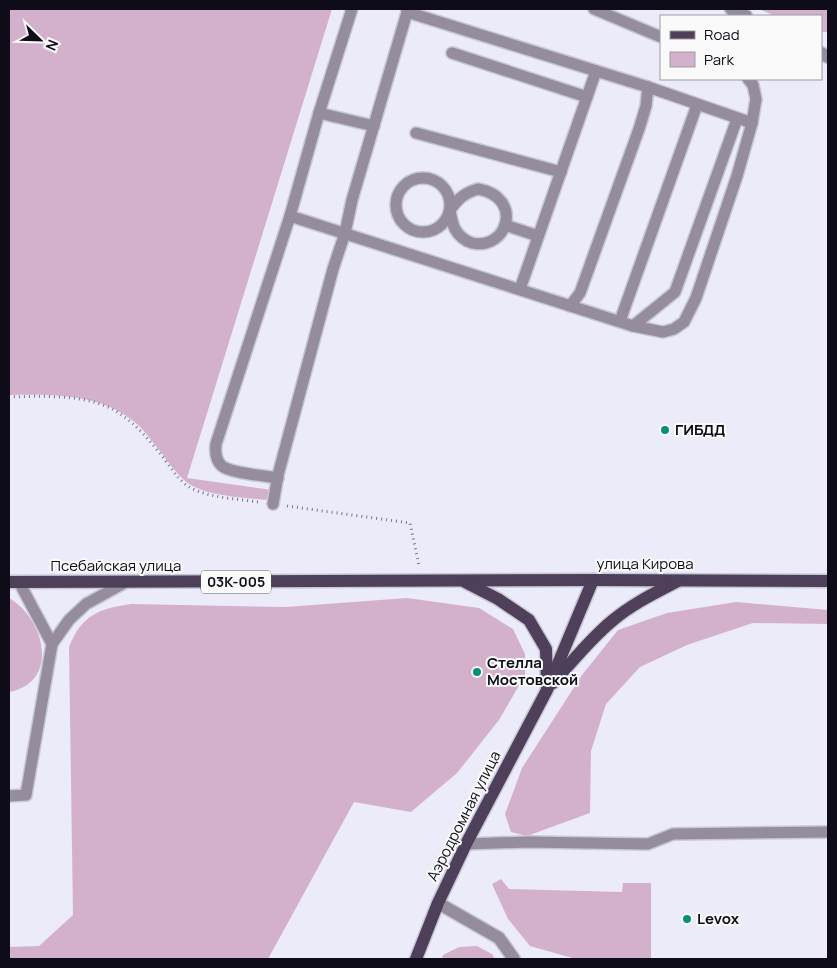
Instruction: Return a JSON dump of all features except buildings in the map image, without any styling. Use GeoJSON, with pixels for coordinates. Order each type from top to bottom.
{"type":"FeatureCollection","features":[{"type":"Feature","properties":{"kind":"main road","name":"Аэродромная улица"},"geometry":{"type":"LineString","coordinates":[[416,959],[438,903],[466,844],[547,690],[593,580]]}},
{"type":"Feature","properties":{"kind":"main road","name":"Аэродромная улица"},"geometry":{"type":"LineString","coordinates":[[547,690],[611,621],[639,602],[679,580]]}},
{"type":"Feature","properties":{"kind":"main road","name":"улица Кирова"},"geometry":{"type":"LineString","coordinates":[[462,581],[828,581]]}},
{"type":"Feature","properties":{"kind":"main road","name":"Аэродромная улица"},"geometry":{"type":"LineString","coordinates":[[462,581],[498,599],[529,620],[546,649],[547,690]]}},
{"type":"Feature","properties":{"kind":"main road","name":"Псебайская улица"},"geometry":{"type":"LineString","coordinates":[[14,582],[462,581]]}},
{"type":"Feature","properties":{"kind":"street"},"geometry":{"type":"LineString","coordinates":[[731,9],[744,15]]}},
{"type":"Feature","properties":{"kind":"street"},"geometry":{"type":"LineString","coordinates":[[438,903],[499,938],[514,959]]}},
{"type":"Feature","properties":{"kind":"lane"},"geometry":{"type":"LineString","coordinates":[[278,478],[236,472],[222,467],[216,456],[216,444],[290,216],[319,113],[352,9]]}},
{"type":"Feature","properties":{"kind":"lane"},"geometry":{"type":"LineString","coordinates":[[594,9],[660,37]]}},
{"type":"Feature","properties":{"kind":"lane"},"geometry":{"type":"LineString","coordinates":[[273,504],[278,478],[333,269],[407,10],[648,87],[752,123]]}},
{"type":"Feature","properties":{"kind":"lane"},"geometry":{"type":"LineString","coordinates":[[452,53],[587,96]]}},
{"type":"Feature","properties":{"kind":"lane"},"geometry":{"type":"LineString","coordinates":[[520,289],[596,71]]}},
{"type":"Feature","properties":{"kind":"lane"},"geometry":{"type":"LineString","coordinates":[[290,216],[633,326],[664,332],[674,329],[684,322],[699,289],[738,176],[752,123],[756,99],[754,85],[749,80]]}},
{"type":"Feature","properties":{"kind":"lane"},"geometry":{"type":"LineString","coordinates":[[570,306],[580,293],[646,106],[648,87]]}},
{"type":"Feature","properties":{"kind":"lane"},"geometry":{"type":"LineString","coordinates":[[620,321],[698,104]]}},
{"type":"Feature","properties":{"kind":"lane"},"geometry":{"type":"LineString","coordinates":[[319,113],[374,126]]}},
{"type":"Feature","properties":{"kind":"lane"},"geometry":{"type":"LineString","coordinates":[[633,326],[674,292],[737,119]]}},
{"type":"Feature","properties":{"kind":"lane"},"geometry":{"type":"LineString","coordinates":[[416,133],[560,172]]}},
{"type":"Feature","properties":{"kind":"lane"},"geometry":{"type":"LineString","coordinates":[[450,210],[449,197],[442,185],[430,178],[416,178],[406,184],[399,192],[396,201],[396,211],[400,221],[417,232],[431,231],[441,225],[447,218],[450,210],[458,199],[466,192],[478,189],[489,191],[504,204],[506,213],[505,225],[496,238],[488,242],[479,244],[470,242],[460,236],[454,228],[450,210]]}},
{"type":"Feature","properties":{"kind":"lane"},"geometry":{"type":"LineString","coordinates":[[505,225],[538,236]]}},
{"type":"Feature","properties":{"kind":"lane"},"geometry":{"type":"LineString","coordinates":[[14,582],[52,644]]}},
{"type":"Feature","properties":{"kind":"lane"},"geometry":{"type":"LineString","coordinates":[[9,796],[26,795],[52,644],[69,620],[86,604],[126,582]]}},
{"type":"Feature","properties":{"kind":"lane"},"geometry":{"type":"LineString","coordinates":[[466,844],[528,842],[648,844],[673,834],[828,832]]}},
{"type":"Feature","properties":{"kind":"green space"},"geometry":{"type":"Polygon","coordinates":[[[9,9],[332,9],[187,478],[272,490],[265,500],[213,493],[191,485],[176,471],[140,427],[123,414],[108,406],[92,401],[59,396],[9,395],[9,9]]]}},
{"type":"Feature","properties":{"kind":"green space"},"geometry":{"type":"Polygon","coordinates":[[[759,9],[828,9],[828,32],[822,32],[822,15],[773,15],[759,9]]]}},
{"type":"Feature","properties":{"kind":"green space"},"geometry":{"type":"Polygon","coordinates":[[[9,598],[21,607],[31,620],[38,634],[42,649],[41,663],[36,676],[25,686],[9,692],[9,598]]]}},
{"type":"Feature","properties":{"kind":"green space"},"geometry":{"type":"Polygon","coordinates":[[[407,598],[479,608],[513,629],[525,654],[525,675],[499,720],[457,773],[411,812],[354,802],[268,959],[9,959],[9,947],[39,946],[73,915],[69,647],[80,627],[92,615],[109,608],[131,604],[286,607],[407,598]]]}},
{"type":"Feature","properties":{"kind":"green space"},"geometry":{"type":"Polygon","coordinates":[[[736,602],[828,610],[828,624],[753,623],[687,645],[640,667],[606,704],[591,751],[590,813],[527,836],[511,832],[505,814],[522,768],[582,675],[618,630],[667,613],[736,602]]]}},
{"type":"Feature","properties":{"kind":"green space"},"geometry":{"type":"Polygon","coordinates":[[[501,879],[509,889],[622,892],[623,883],[651,883],[651,959],[576,959],[530,946],[508,919],[492,884],[501,879]]]}},
{"type":"Feature","properties":{"kind":"green space"},"geometry":{"type":"Polygon","coordinates":[[[477,946],[492,954],[495,959],[442,959],[443,955],[459,947],[477,946]]]}},
{"type":"Feature","properties":{"kind":"place","name":"ГИБДД"},"geometry":{"type":"Point","coordinates":[665,430]}},
{"type":"Feature","properties":{"kind":"place","name":"Стелла Мостовской"},"geometry":{"type":"Point","coordinates":[477,672]}},
{"type":"Feature","properties":{"kind":"place","name":"Levox"},"geometry":{"type":"Point","coordinates":[687,919]}}]}
